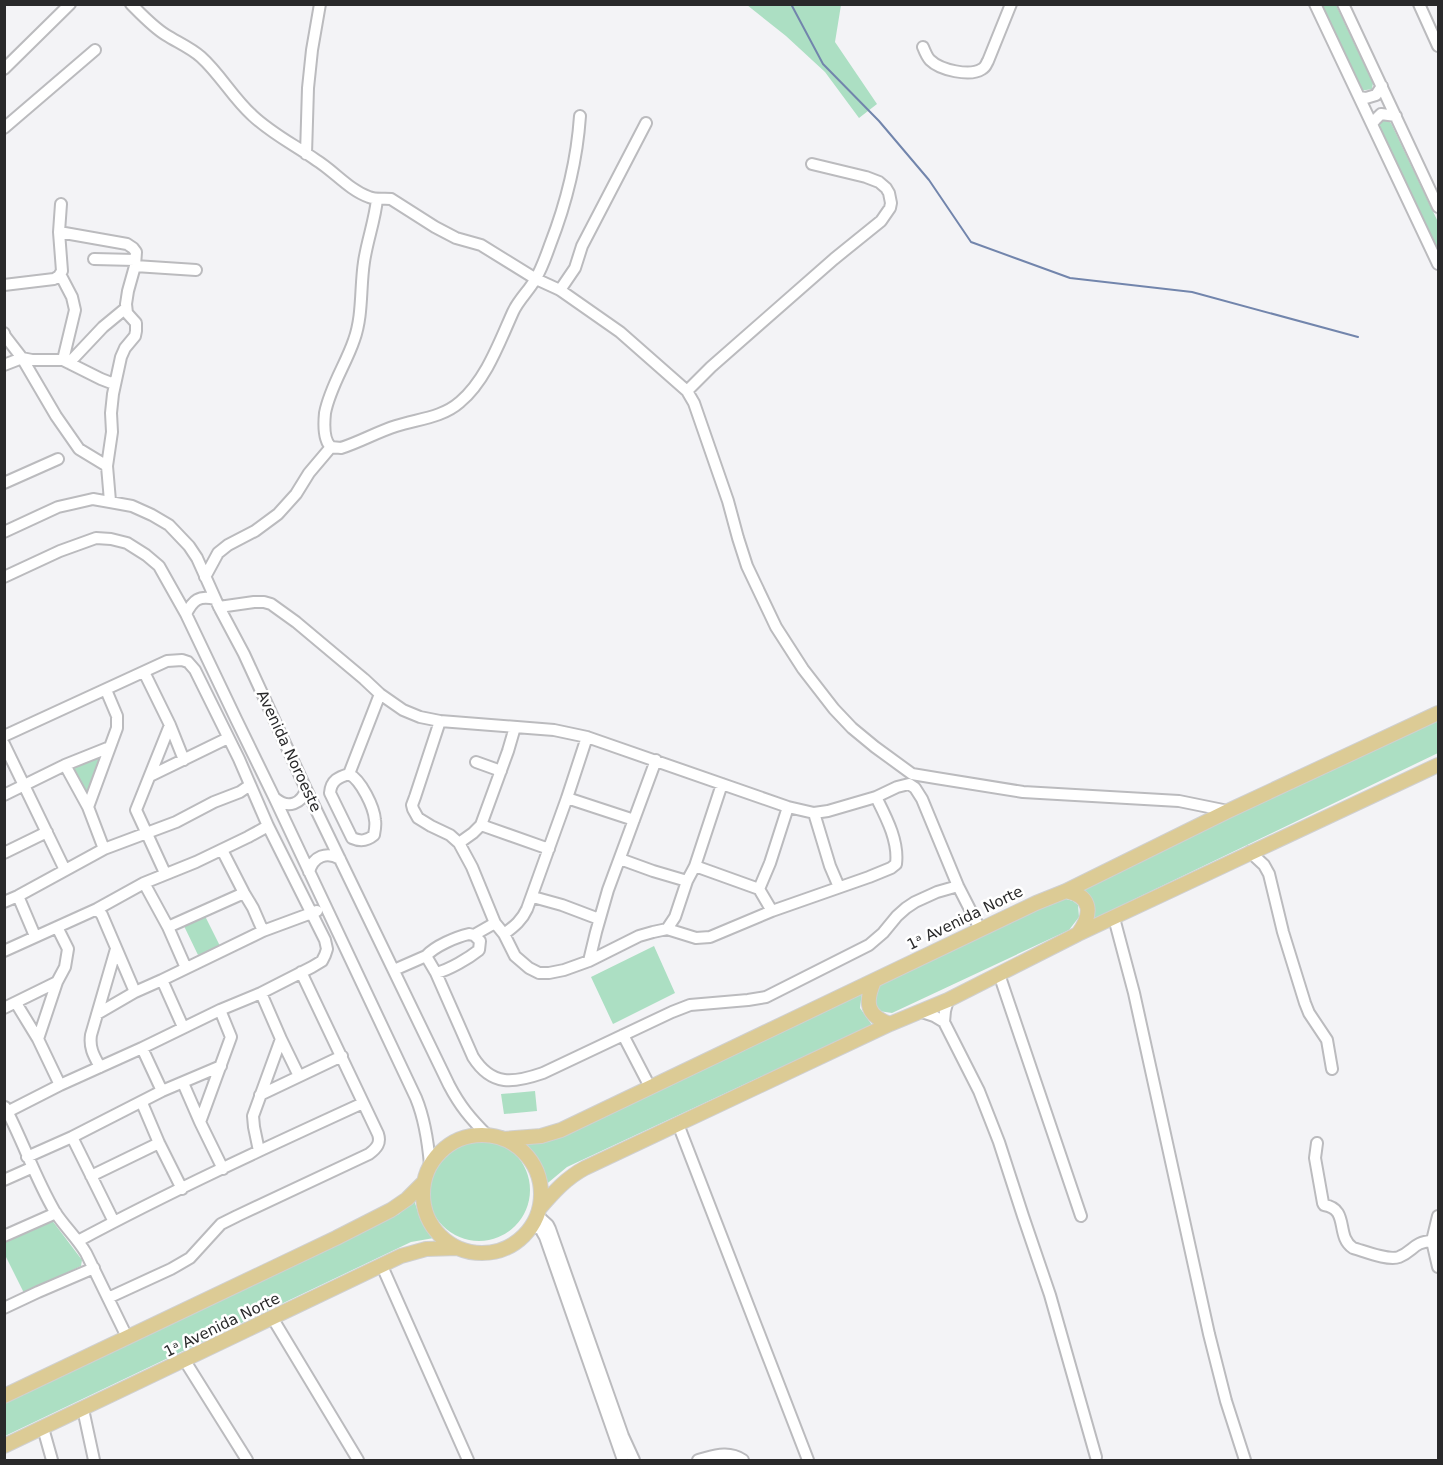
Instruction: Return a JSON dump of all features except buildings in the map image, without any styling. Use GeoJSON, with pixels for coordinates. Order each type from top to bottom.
{"type":"FeatureCollection","features":[{"type":"Feature","properties":{"kind":"main road","name":"1ᵃ Avenida Norte"},"geometry":{"type":"LineString","coordinates":[[503,1139],[541,1136],[561,1130],[1438,713]]}},
{"type":"Feature","properties":{"kind":"main road"},"geometry":{"type":"LineString","coordinates":[[536,1216],[541,1192],[537,1174],[529,1159],[518,1147],[503,1139],[487,1135],[470,1136],[454,1142],[440,1151],[430,1165],[423,1183],[423,1203],[429,1221],[441,1237],[458,1248],[474,1252],[491,1252],[507,1247],[521,1238],[558,1187],[577,1172],[890,1024],[948,1000],[1078,934],[1438,765]]}},
{"type":"Feature","properties":{"kind":"main road"},"geometry":{"type":"LineString","coordinates":[[1066,891],[1077,893],[1087,905],[1088,916],[1078,934]]}},
{"type":"Feature","properties":{"kind":"main road"},"geometry":{"type":"LineString","coordinates":[[874,981],[868,995],[870,1008],[875,1018],[890,1024]]}},
{"type":"Feature","properties":{"kind":"main road","name":"1ᵃ Avenida Norte"},"geometry":{"type":"LineString","coordinates":[[4,1396],[336,1238],[391,1210],[407,1199],[423,1183]]}},
{"type":"Feature","properties":{"kind":"main road","name":"1ᵃ Avenida Norte"},"geometry":{"type":"LineString","coordinates":[[4,1446],[402,1256],[426,1250],[458,1248]]}},
{"type":"Feature","properties":{"kind":"street"},"geometry":{"type":"LineString","coordinates":[[4,69],[70,4]]}},
{"type":"Feature","properties":{"kind":"street"},"geometry":{"type":"LineString","coordinates":[[131,4],[163,34],[199,55],[252,115],[286,142],[317,160],[367,196],[391,199],[435,227],[456,238],[481,245],[536,279],[560,290],[620,332],[687,391],[694,403],[728,501],[747,566],[776,627],[803,669],[834,709],[910,779],[922,799],[958,886],[980,930]]}},
{"type":"Feature","properties":{"kind":"street"},"geometry":{"type":"LineString","coordinates":[[306,154],[309,78],[320,4]]}},
{"type":"Feature","properties":{"kind":"street"},"geometry":{"type":"LineString","coordinates":[[923,47],[931,60],[941,67],[959,72],[981,70],[988,61],[1011,4]]}},
{"type":"Feature","properties":{"kind":"street"},"geometry":{"type":"LineString","coordinates":[[1315,4],[1438,264]]}},
{"type":"Feature","properties":{"kind":"street"},"geometry":{"type":"LineString","coordinates":[[1343,4],[1438,207]]}},
{"type":"Feature","properties":{"kind":"street"},"geometry":{"type":"LineString","coordinates":[[1419,4],[1438,46]]}},
{"type":"Feature","properties":{"kind":"street"},"geometry":{"type":"LineString","coordinates":[[4,128],[95,50]]}},
{"type":"Feature","properties":{"kind":"street"},"geometry":{"type":"LineString","coordinates":[[1359,97],[1366,98],[1376,95],[1382,86]]}},
{"type":"Feature","properties":{"kind":"street"},"geometry":{"type":"LineString","coordinates":[[1372,124],[1381,114],[1396,116]]}},
{"type":"Feature","properties":{"kind":"street"},"geometry":{"type":"LineString","coordinates":[[377,199],[364,260],[356,334],[325,413],[325,438],[331,447],[341,448],[396,426],[450,410],[474,387],[500,344],[520,298],[536,279],[556,229],[567,192],[580,116]]}},
{"type":"Feature","properties":{"kind":"street"},"geometry":{"type":"LineString","coordinates":[[560,290],[574,268],[582,246],[646,123]]}},
{"type":"Feature","properties":{"kind":"street"},"geometry":{"type":"LineString","coordinates":[[687,391],[718,361],[886,215],[890,208],[890,198],[886,188],[879,182],[813,164]]}},
{"type":"Feature","properties":{"kind":"street"},"geometry":{"type":"LineString","coordinates":[[4,285],[54,279],[60,274],[62,271],[61,204]]}},
{"type":"Feature","properties":{"kind":"street"},"geometry":{"type":"LineString","coordinates":[[60,232],[127,244],[136,252],[126,308],[127,313],[136,323],[136,331],[121,357],[114,384],[112,432],[107,466],[110,501]]}},
{"type":"Feature","properties":{"kind":"street"},"geometry":{"type":"LineString","coordinates":[[94,259],[196,270]]}},
{"type":"Feature","properties":{"kind":"street"},"geometry":{"type":"LineString","coordinates":[[60,274],[72,297],[75,310],[66,362]]}},
{"type":"Feature","properties":{"kind":"street"},"geometry":{"type":"LineString","coordinates":[[66,362],[126,308]]}},
{"type":"Feature","properties":{"kind":"street"},"geometry":{"type":"LineString","coordinates":[[5,335],[79,449],[107,466]]}},
{"type":"Feature","properties":{"kind":"street"},"geometry":{"type":"LineString","coordinates":[[4,365],[22,358],[66,362],[114,384]]}},
{"type":"Feature","properties":{"kind":"street"},"geometry":{"type":"LineString","coordinates":[[205,577],[218,553],[278,514],[331,447]]}},
{"type":"Feature","properties":{"kind":"street"},"geometry":{"type":"LineString","coordinates":[[4,483],[58,459]]}},
{"type":"Feature","properties":{"kind":"street","name":"Avenida Noroeste"},"geometry":{"type":"LineString","coordinates":[[4,532],[58,507],[93,499],[132,506],[152,515],[169,525],[189,546],[244,654],[306,789],[458,1102],[487,1135]]}},
{"type":"Feature","properties":{"kind":"street"},"geometry":{"type":"LineString","coordinates":[[4,578],[60,551],[96,538],[127,543],[159,567],[186,614],[402,1066],[423,1114],[430,1165]]}},
{"type":"Feature","properties":{"kind":"street"},"geometry":{"type":"LineString","coordinates":[[186,614],[196,600],[204,597],[217,603],[264,602],[271,604],[296,622],[380,694],[403,710],[420,717],[440,721],[554,730],[587,737],[788,807],[814,813],[876,797],[910,779],[1023,792],[1179,801],[1228,811]]}},
{"type":"Feature","properties":{"kind":"street"},"geometry":{"type":"LineString","coordinates":[[4,736],[166,662],[182,660],[192,665],[325,940],[327,949],[321,961],[312,968],[6,1109],[32,1168],[56,1213],[78,1241],[127,1337]]}},
{"type":"Feature","properties":{"kind":"street"},"geometry":{"type":"LineString","coordinates":[[144,672],[184,760]]}},
{"type":"Feature","properties":{"kind":"street"},"geometry":{"type":"LineString","coordinates":[[88,807],[117,728],[117,716],[106,690]]}},
{"type":"Feature","properties":{"kind":"street"},"geometry":{"type":"LineString","coordinates":[[350,774],[380,694]]}},
{"type":"Feature","properties":{"kind":"street"},"geometry":{"type":"LineString","coordinates":[[440,721],[412,805],[413,809],[418,818],[450,835],[459,843],[476,876],[495,923],[516,956],[529,968],[539,973],[564,970],[589,961],[639,936],[667,929],[696,938],[710,937],[772,911],[882,872],[896,864],[896,843],[876,797]]}},
{"type":"Feature","properties":{"kind":"street"},"geometry":{"type":"LineString","coordinates":[[165,873],[135,810],[170,725]]}},
{"type":"Feature","properties":{"kind":"street"},"geometry":{"type":"LineString","coordinates":[[459,843],[480,825],[515,727]]}},
{"type":"Feature","properties":{"kind":"street"},"geometry":{"type":"LineString","coordinates":[[504,934],[517,925],[532,897],[587,737]]}},
{"type":"Feature","properties":{"kind":"street"},"geometry":{"type":"LineString","coordinates":[[150,776],[228,738]]}},
{"type":"Feature","properties":{"kind":"street"},"geometry":{"type":"LineString","coordinates":[[4,744],[65,870]]}},
{"type":"Feature","properties":{"kind":"street"},"geometry":{"type":"LineString","coordinates":[[4,795],[65,765],[110,747]]}},
{"type":"Feature","properties":{"kind":"street"},"geometry":{"type":"LineString","coordinates":[[589,961],[599,919],[656,760]]}},
{"type":"Feature","properties":{"kind":"street"},"geometry":{"type":"LineString","coordinates":[[476,762],[501,771]]}},
{"type":"Feature","properties":{"kind":"street"},"geometry":{"type":"LineString","coordinates":[[65,765],[88,807],[105,849]]}},
{"type":"Feature","properties":{"kind":"street"},"geometry":{"type":"LineString","coordinates":[[350,774],[360,783],[375,817],[374,834],[365,841],[352,838],[330,793],[333,782],[350,774]]}},
{"type":"Feature","properties":{"kind":"street"},"geometry":{"type":"LineString","coordinates":[[667,929],[675,917],[687,881],[695,866],[722,784]]}},
{"type":"Feature","properties":{"kind":"street"},"geometry":{"type":"LineString","coordinates":[[4,902],[105,849],[147,834],[240,792],[250,785]]}},
{"type":"Feature","properties":{"kind":"street"},"geometry":{"type":"LineString","coordinates":[[275,799],[285,805],[297,803],[305,794],[306,789]]}},
{"type":"Feature","properties":{"kind":"street"},"geometry":{"type":"LineString","coordinates":[[567,798],[634,820]]}},
{"type":"Feature","properties":{"kind":"street"},"geometry":{"type":"LineString","coordinates":[[759,889],[788,807]]}},
{"type":"Feature","properties":{"kind":"street"},"geometry":{"type":"LineString","coordinates":[[814,813],[830,866],[839,887]]}},
{"type":"Feature","properties":{"kind":"street"},"geometry":{"type":"LineString","coordinates":[[4,951],[97,909],[165,873],[222,850],[268,825]]}},
{"type":"Feature","properties":{"kind":"street"},"geometry":{"type":"LineString","coordinates":[[480,825],[549,849]]}},
{"type":"Feature","properties":{"kind":"street"},"geometry":{"type":"LineString","coordinates":[[4,853],[47,832]]}},
{"type":"Feature","properties":{"kind":"street"},"geometry":{"type":"LineString","coordinates":[[222,850],[253,908],[262,932]]}},
{"type":"Feature","properties":{"kind":"street"},"geometry":{"type":"LineString","coordinates":[[1250,852],[1269,874],[1283,932],[1305,1004],[1327,1040],[1332,1069]]}},
{"type":"Feature","properties":{"kind":"street"},"geometry":{"type":"LineString","coordinates":[[309,872],[310,866],[318,857],[330,855],[340,860]]}},
{"type":"Feature","properties":{"kind":"street"},"geometry":{"type":"LineString","coordinates":[[620,859],[687,881]]}},
{"type":"Feature","properties":{"kind":"street"},"geometry":{"type":"LineString","coordinates":[[695,866],[759,889],[772,911]]}},
{"type":"Feature","properties":{"kind":"street"},"geometry":{"type":"LineString","coordinates":[[144,883],[168,927],[186,968]]}},
{"type":"Feature","properties":{"kind":"street"},"geometry":{"type":"LineString","coordinates":[[426,956],[479,1066],[500,1080],[522,1080],[543,1073],[672,1011],[690,1005],[766,997],[869,945],[897,916],[915,902],[958,886]]}},
{"type":"Feature","properties":{"kind":"street"},"geometry":{"type":"LineString","coordinates":[[168,927],[244,893]]}},
{"type":"Feature","properties":{"kind":"street"},"geometry":{"type":"LineString","coordinates":[[18,896],[35,936]]}},
{"type":"Feature","properties":{"kind":"street"},"geometry":{"type":"LineString","coordinates":[[532,897],[599,919]]}},
{"type":"Feature","properties":{"kind":"street"},"geometry":{"type":"LineString","coordinates":[[97,1014],[135,992],[262,932],[325,907]]}},
{"type":"Feature","properties":{"kind":"street"},"geometry":{"type":"LineString","coordinates":[[97,909],[102,915],[135,992]]}},
{"type":"Feature","properties":{"kind":"street"},"geometry":{"type":"LineString","coordinates":[[1114,918],[1139,1015],[1209,1334],[1226,1401],[1245,1461]]}},
{"type":"Feature","properties":{"kind":"street"},"geometry":{"type":"LineString","coordinates":[[394,970],[426,956],[430,951],[454,939],[469,934],[474,935],[495,923]]}},
{"type":"Feature","properties":{"kind":"street"},"geometry":{"type":"LineString","coordinates":[[38,1039],[57,982],[65,967],[68,949],[57,927]]}},
{"type":"Feature","properties":{"kind":"street"},"geometry":{"type":"LineString","coordinates":[[436,973],[479,950],[480,941],[474,935]]}},
{"type":"Feature","properties":{"kind":"street"},"geometry":{"type":"LineString","coordinates":[[100,1067],[92,1052],[91,1035],[116,949]]}},
{"type":"Feature","properties":{"kind":"street"},"geometry":{"type":"LineString","coordinates":[[108,1298],[190,1258],[221,1224],[376,1148],[379,1138],[301,972]]}},
{"type":"Feature","properties":{"kind":"street"},"geometry":{"type":"LineString","coordinates":[[999,974],[1081,1216]]}},
{"type":"Feature","properties":{"kind":"street"},"geometry":{"type":"LineString","coordinates":[[162,980],[183,1027]]}},
{"type":"Feature","properties":{"kind":"street"},"geometry":{"type":"LineString","coordinates":[[4,1008],[57,982]]}},
{"type":"Feature","properties":{"kind":"street"},"geometry":{"type":"LineString","coordinates":[[261,993],[299,1076]]}},
{"type":"Feature","properties":{"kind":"street"},"geometry":{"type":"LineString","coordinates":[[944,1022],[948,1000]]}},
{"type":"Feature","properties":{"kind":"street"},"geometry":{"type":"LineString","coordinates":[[16,1003],[38,1039],[60,1085]]}},
{"type":"Feature","properties":{"kind":"street"},"geometry":{"type":"LineString","coordinates":[[200,1122],[231,1037],[220,1010]]}},
{"type":"Feature","properties":{"kind":"street"},"geometry":{"type":"LineString","coordinates":[[922,1012],[944,1022],[980,1091],[1050,1295],[1096,1457]]}},
{"type":"Feature","properties":{"kind":"street"},"geometry":{"type":"LineString","coordinates":[[623,1035],[650,1087]]}},
{"type":"Feature","properties":{"kind":"street"},"geometry":{"type":"LineString","coordinates":[[259,1151],[253,1121],[281,1039]]}},
{"type":"Feature","properties":{"kind":"street"},"geometry":{"type":"LineString","coordinates":[[142,1048],[162,1091]]}},
{"type":"Feature","properties":{"kind":"street"},"geometry":{"type":"LineString","coordinates":[[260,1095],[342,1056]]}},
{"type":"Feature","properties":{"kind":"street"},"geometry":{"type":"LineString","coordinates":[[27,1157],[142,1103],[162,1091],[221,1066]]}},
{"type":"Feature","properties":{"kind":"street"},"geometry":{"type":"LineString","coordinates":[[183,1083],[223,1169]]}},
{"type":"Feature","properties":{"kind":"street"},"geometry":{"type":"LineString","coordinates":[[142,1103],[182,1189]]}},
{"type":"Feature","properties":{"kind":"street"},"geometry":{"type":"LineString","coordinates":[[78,1241],[259,1151],[363,1103]]}},
{"type":"Feature","properties":{"kind":"street"},"geometry":{"type":"LineString","coordinates":[[678,1124],[808,1461]]}},
{"type":"Feature","properties":{"kind":"street"},"geometry":{"type":"LineString","coordinates":[[72,1137],[114,1222]]}},
{"type":"Feature","properties":{"kind":"street"},"geometry":{"type":"LineString","coordinates":[[91,1176],[159,1143]]}},
{"type":"Feature","properties":{"kind":"street"},"geometry":{"type":"LineString","coordinates":[[1317,1143],[1315,1158],[1323,1203],[1335,1208],[1338,1212],[1345,1239],[1349,1245],[1393,1258],[1422,1242],[1432,1241]]}},
{"type":"Feature","properties":{"kind":"street"},"geometry":{"type":"LineString","coordinates":[[4,1180],[32,1168]]}},
{"type":"Feature","properties":{"kind":"street"},"geometry":{"type":"LineString","coordinates":[[4,1236],[56,1213]]}},
{"type":"Feature","properties":{"kind":"street"},"geometry":{"type":"LineString","coordinates":[[536,1216],[623,1461]]}},
{"type":"Feature","properties":{"kind":"street"},"geometry":{"type":"LineString","coordinates":[[536,1216],[550,1229],[623,1436],[634,1461]]}},
{"type":"Feature","properties":{"kind":"street"},"geometry":{"type":"LineString","coordinates":[[1438,1216],[1432,1241],[1438,1267]]}},
{"type":"Feature","properties":{"kind":"street"},"geometry":{"type":"LineString","coordinates":[[382,1266],[468,1461]]}},
{"type":"Feature","properties":{"kind":"street"},"geometry":{"type":"LineString","coordinates":[[4,1308],[93,1268]]}},
{"type":"Feature","properties":{"kind":"street"},"geometry":{"type":"LineString","coordinates":[[273,1318],[358,1461]]}},
{"type":"Feature","properties":{"kind":"street"},"geometry":{"type":"LineString","coordinates":[[185,1361],[247,1461]]}},
{"type":"Feature","properties":{"kind":"street"},"geometry":{"type":"LineString","coordinates":[[81,1410],[88,1461]]}},
{"type":"Feature","properties":{"kind":"street"},"geometry":{"type":"LineString","coordinates":[[81,1410],[94,1461]]}},
{"type":"Feature","properties":{"kind":"street"},"geometry":{"type":"LineString","coordinates":[[43,1428],[52,1461]]}},
{"type":"Feature","properties":{"kind":"street"},"geometry":{"type":"LineString","coordinates":[[698,1461],[724,1454],[737,1457],[742,1461]]}},
{"type":"Feature","properties":{"kind":"green space"},"geometry":{"type":"Polygon","coordinates":[[[747,5],[841,5],[835,42],[877,104],[859,118],[825,72],[786,36],[747,5]]]}},
{"type":"Feature","properties":{"kind":"green space"},"geometry":{"type":"Polygon","coordinates":[[[1317,5],[1336,5],[1373,83],[1372,89],[1360,91],[1317,5]]]}},
{"type":"Feature","properties":{"kind":"green space"},"geometry":{"type":"Polygon","coordinates":[[[1383,117],[1391,123],[1438,222],[1438,260],[1377,133],[1377,120],[1383,117]]]}},
{"type":"Feature","properties":{"kind":"green space"},"geometry":{"type":"Polygon","coordinates":[[[1438,718],[1438,753],[1087,922],[1080,889],[1438,718]]]}},
{"type":"Feature","properties":{"kind":"green space"},"geometry":{"type":"Polygon","coordinates":[[[102,755],[86,799],[71,769],[102,755]]]}},
{"type":"Feature","properties":{"kind":"green space"},"geometry":{"type":"Polygon","coordinates":[[[1059,897],[1078,905],[1079,917],[1069,930],[892,1013],[879,1011],[872,1002],[879,983],[1059,897]]]}},
{"type":"Feature","properties":{"kind":"green space"},"geometry":{"type":"Polygon","coordinates":[[[205,916],[220,946],[198,955],[184,926],[205,916]]]}},
{"type":"Feature","properties":{"kind":"green space"},"geometry":{"type":"Polygon","coordinates":[[[654,946],[675,993],[613,1024],[591,977],[654,946]]]}},
{"type":"Feature","properties":{"kind":"green space"},"geometry":{"type":"Polygon","coordinates":[[[862,992],[860,1008],[872,1025],[567,1167],[543,1187],[537,1164],[524,1145],[557,1136],[862,992]]]}},
{"type":"Feature","properties":{"kind":"green space"},"geometry":{"type":"Polygon","coordinates":[[[535,1091],[537,1111],[504,1114],[501,1094],[535,1091]]]}},
{"type":"Feature","properties":{"kind":"green space"},"geometry":{"type":"Polygon","coordinates":[[[479,1139],[499,1142],[508,1147],[522,1161],[527,1170],[530,1190],[527,1210],[522,1219],[508,1233],[499,1238],[479,1241],[459,1238],[450,1233],[436,1219],[431,1210],[428,1190],[431,1170],[436,1161],[450,1147],[459,1142],[479,1139]]]}},
{"type":"Feature","properties":{"kind":"green space"},"geometry":{"type":"Polygon","coordinates":[[[414,1200],[421,1221],[434,1238],[411,1242],[5,1436],[5,1400],[399,1214],[414,1200]]]}},
{"type":"Feature","properties":{"kind":"green space"},"geometry":{"type":"Polygon","coordinates":[[[51,1219],[82,1260],[81,1266],[24,1293],[5,1255],[4,1241],[51,1219]]]}},
{"type":"Feature","properties":{"kind":"waterway"},"geometry":{"type":"LineString","coordinates":[[791,4],[823,64],[879,121],[929,180],[971,242],[1070,278],[1192,292],[1358,337]]}}]}
